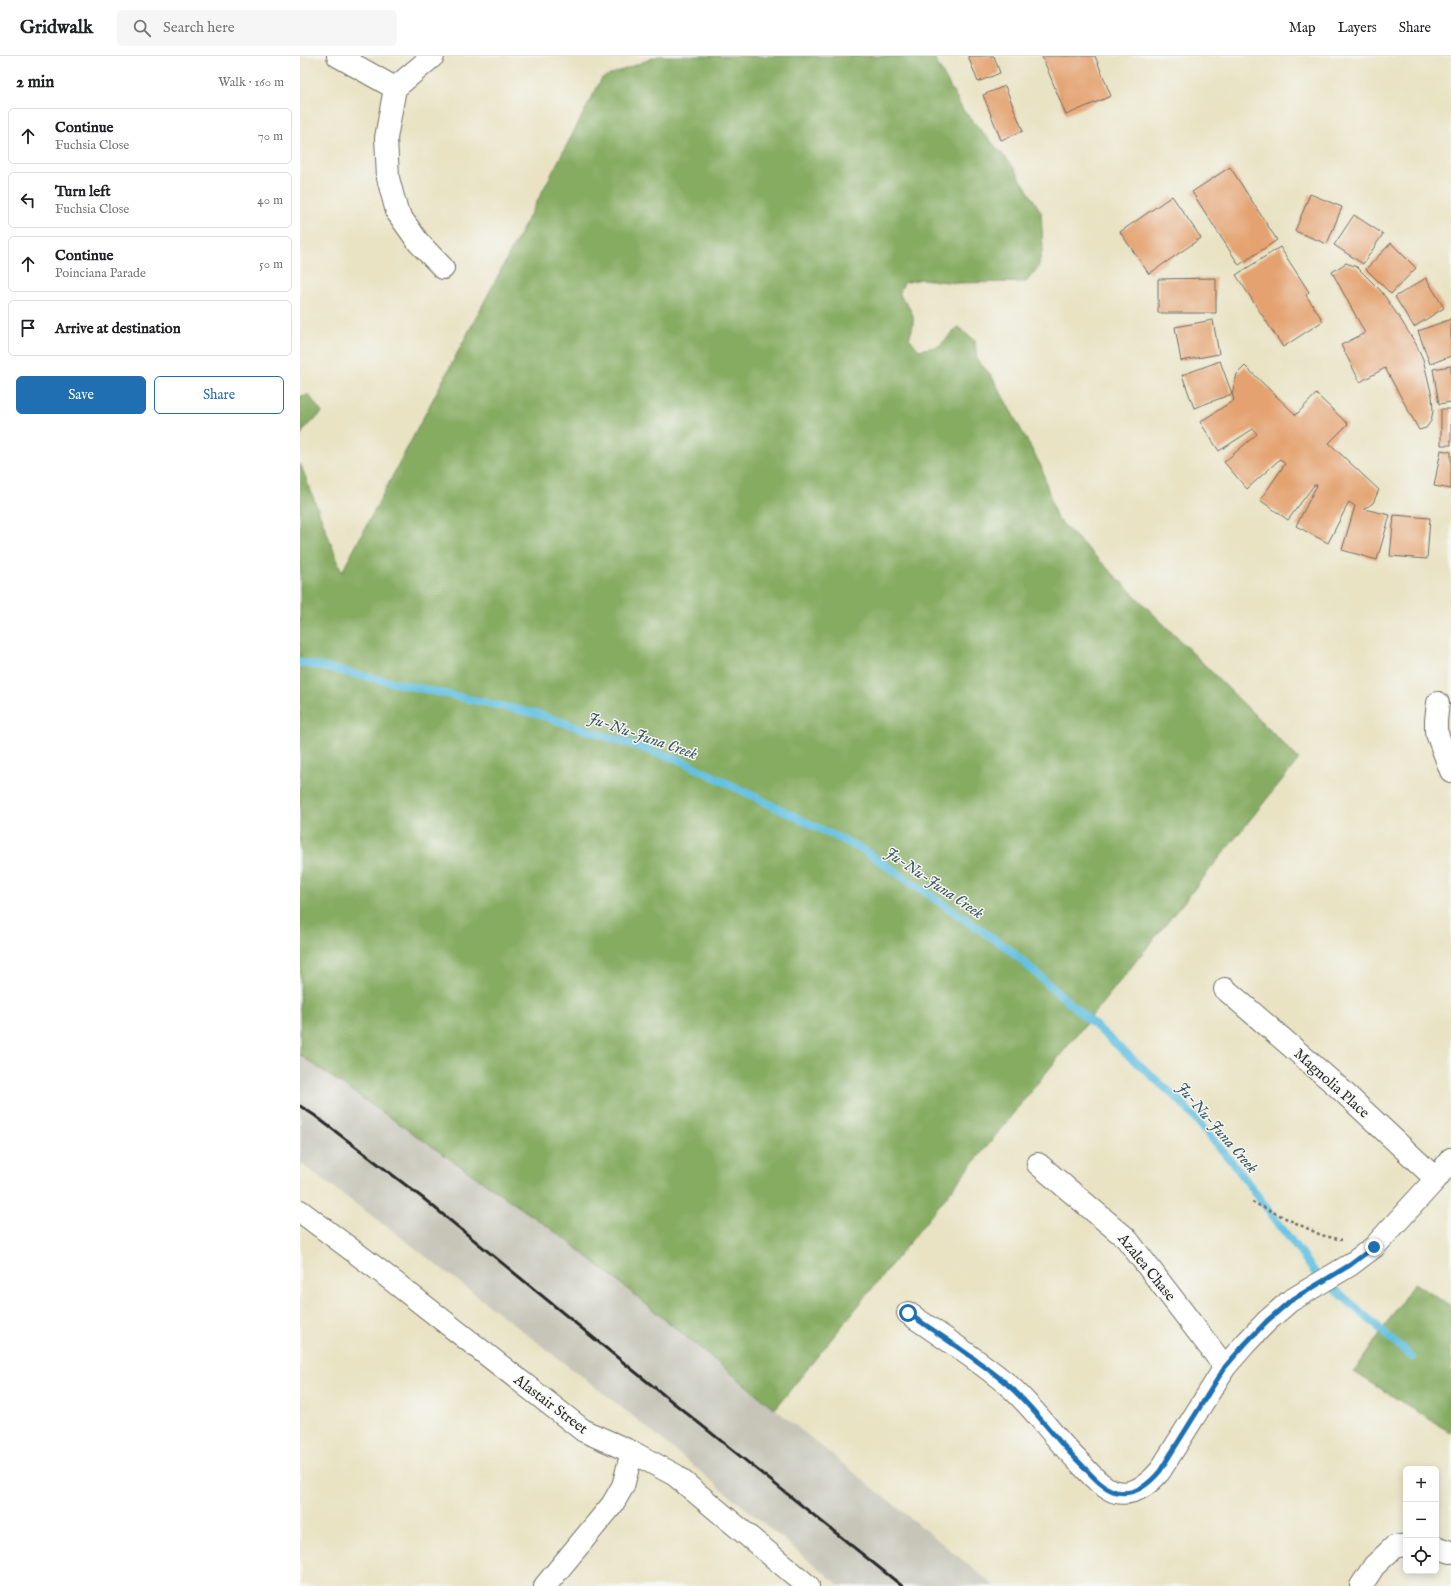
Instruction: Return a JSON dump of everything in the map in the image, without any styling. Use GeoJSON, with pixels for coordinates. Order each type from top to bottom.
{"type":"FeatureCollection","features":[{"type":"Feature","properties":{"kind":"street"},"geometry":{"type":"LineString","coordinates":[[338,56],[395,88]]}},
{"type":"Feature","properties":{"kind":"street"},"geometry":{"type":"LineString","coordinates":[[433,56],[395,88],[386,138],[388,178],[397,212],[419,243],[443,268]]}},
{"type":"Feature","properties":{"kind":"street"},"geometry":{"type":"LineString","coordinates":[[1438,703],[1436,731],[1451,771]]}},
{"type":"Feature","properties":{"kind":"street","name":"Magnolia Place"},"geometry":{"type":"LineString","coordinates":[[1225,989],[1338,1086],[1447,1167]]}},
{"type":"Feature","properties":{"kind":"street","name":"Azalea Chase"},"geometry":{"type":"LineString","coordinates":[[1038,1164],[1126,1238],[1225,1367]]}},
{"type":"Feature","properties":{"kind":"street"},"geometry":{"type":"LineString","coordinates":[[908,1313],[1007,1384],[1024,1401],[1064,1447],[1102,1484],[1116,1492],[1133,1492],[1150,1483],[1160,1471],[1225,1367],[1267,1321],[1290,1301],[1350,1265],[1374,1247],[1447,1167]]}},
{"type":"Feature","properties":{"kind":"street","name":"Alastair Street"},"geometry":{"type":"LineString","coordinates":[[300,1211],[584,1431],[632,1452],[675,1475],[808,1586]]}},
{"type":"Feature","properties":{"kind":"street"},"geometry":{"type":"LineString","coordinates":[[545,1586],[612,1505],[623,1486],[632,1452]]}},
{"type":"Feature","properties":{"kind":"street"},"geometry":{"type":"LineString","coordinates":[[1361,1586],[1379,1561],[1394,1548],[1403,1546]]}},
{"type":"Feature","properties":{"kind":"street"},"geometry":{"type":"LineString","coordinates":[[1439,1548],[1451,1552]]}},
{"type":"Feature","properties":{"kind":"path"},"geometry":{"type":"LineString","coordinates":[[1252,1202],[1321,1235],[1374,1247]]}},
{"type":"Feature","properties":{"kind":"shaded area"},"geometry":{"type":"Polygon","coordinates":[[[300,1050],[491,1177],[995,1586],[840,1586],[634,1417],[398,1235],[300,1163],[300,1050]]]}},
{"type":"Feature","properties":{"kind":"green space"},"geometry":{"type":"Polygon","coordinates":[[[658,56],[933,56],[963,110],[1012,165],[1041,212],[1043,248],[1038,268],[1026,282],[956,283],[921,279],[904,283],[899,294],[912,314],[913,324],[909,338],[919,350],[939,346],[958,327],[975,341],[977,360],[991,375],[1041,466],[1056,517],[1299,759],[775,1409],[567,1240],[300,1055],[300,463],[342,572],[602,78],[658,56]]]}},
{"type":"Feature","properties":{"kind":"green space"},"geometry":{"type":"Polygon","coordinates":[[[309,395],[322,413],[306,427],[300,436],[300,396],[309,395]]]}},
{"type":"Feature","properties":{"kind":"green space"},"geometry":{"type":"Polygon","coordinates":[[[1414,1283],[1451,1306],[1451,1433],[1354,1372],[1414,1283]]]}},
{"type":"Feature","properties":{"kind":"building"},"geometry":{"type":"Polygon","coordinates":[[[968,56],[994,56],[1000,73],[978,82],[968,56]]]}},
{"type":"Feature","properties":{"kind":"building"},"geometry":{"type":"Polygon","coordinates":[[[1042,56],[1095,56],[1111,96],[1066,115],[1042,56]]]}},
{"type":"Feature","properties":{"kind":"building"},"geometry":{"type":"Polygon","coordinates":[[[1005,86],[1023,131],[1001,140],[983,95],[1005,86]]]}},
{"type":"Feature","properties":{"kind":"building"},"geometry":{"type":"Polygon","coordinates":[[[1230,167],[1277,240],[1239,265],[1192,192],[1230,167]]]}},
{"type":"Feature","properties":{"kind":"building"},"geometry":{"type":"Polygon","coordinates":[[[1310,194],[1342,207],[1327,244],[1295,231],[1310,194]]]}},
{"type":"Feature","properties":{"kind":"building"},"geometry":{"type":"Polygon","coordinates":[[[1172,196],[1201,238],[1149,274],[1120,232],[1172,196]]]}},
{"type":"Feature","properties":{"kind":"building"},"geometry":{"type":"Polygon","coordinates":[[[1354,215],[1383,234],[1363,264],[1334,245],[1354,215]]]}},
{"type":"Feature","properties":{"kind":"building"},"geometry":{"type":"Polygon","coordinates":[[[1391,243],[1416,268],[1391,294],[1366,269],[1391,243]]]}},
{"type":"Feature","properties":{"kind":"building"},"geometry":{"type":"Polygon","coordinates":[[[1280,247],[1309,292],[1306,295],[1323,321],[1283,347],[1236,275],[1280,247]]]}},
{"type":"Feature","properties":{"kind":"building"},"geometry":{"type":"Polygon","coordinates":[[[1346,263],[1357,267],[1381,291],[1416,344],[1423,359],[1432,396],[1433,411],[1431,421],[1426,428],[1419,430],[1385,368],[1360,382],[1341,345],[1365,333],[1332,272],[1346,263]]]}},
{"type":"Feature","properties":{"kind":"building"},"geometry":{"type":"Polygon","coordinates":[[[1216,278],[1216,313],[1158,313],[1158,279],[1216,278]]]}},
{"type":"Feature","properties":{"kind":"building"},"geometry":{"type":"Polygon","coordinates":[[[1426,278],[1444,308],[1414,327],[1395,297],[1426,278]]]}},
{"type":"Feature","properties":{"kind":"building"},"geometry":{"type":"Polygon","coordinates":[[[1451,319],[1451,356],[1430,364],[1418,331],[1451,319]]]}},
{"type":"Feature","properties":{"kind":"building"},"geometry":{"type":"Polygon","coordinates":[[[1213,320],[1219,354],[1181,361],[1175,327],[1213,320]]]}},
{"type":"Feature","properties":{"kind":"building"},"geometry":{"type":"Polygon","coordinates":[[[1220,361],[1232,394],[1194,408],[1182,375],[1220,361]]]}},
{"type":"Feature","properties":{"kind":"building"},"geometry":{"type":"Polygon","coordinates":[[[1245,366],[1296,415],[1316,394],[1348,424],[1329,443],[1379,490],[1373,503],[1364,509],[1390,515],[1377,560],[1342,550],[1355,506],[1349,502],[1328,543],[1296,526],[1317,485],[1314,485],[1288,520],[1260,500],[1285,464],[1280,459],[1247,489],[1224,462],[1257,434],[1253,429],[1219,451],[1200,422],[1234,400],[1232,394],[1237,374],[1245,366]]]}},
{"type":"Feature","properties":{"kind":"building"},"geometry":{"type":"Polygon","coordinates":[[[1451,366],[1451,402],[1439,404],[1433,369],[1451,366]]]}},
{"type":"Feature","properties":{"kind":"building"},"geometry":{"type":"Polygon","coordinates":[[[1441,409],[1451,409],[1451,445],[1441,445],[1441,409]]]}},
{"type":"Feature","properties":{"kind":"building"},"geometry":{"type":"Polygon","coordinates":[[[1441,450],[1451,452],[1451,489],[1434,486],[1441,450]]]}},
{"type":"Feature","properties":{"kind":"building"},"geometry":{"type":"Polygon","coordinates":[[[1394,515],[1430,518],[1427,559],[1390,556],[1394,515]]]}},
{"type":"Feature","properties":{"kind":"waterway","name":"Ju-Nu-Juna Creek"},"geometry":{"type":"LineString","coordinates":[[300,662],[537,714],[682,761],[865,851],[1010,950],[1181,1102],[1236,1167],[1314,1271],[1412,1357]]}},
{"type":"Feature","properties":{"kind":"railway"},"geometry":{"type":"LineString","coordinates":[[300,1106],[424,1199],[629,1367],[902,1586]]}},
{"type":"Feature","properties":{"kind":"route"},"geometry":{"type":"LineString","coordinates":[[908,1313],[1007,1384],[1024,1401],[1064,1447],[1102,1484],[1116,1492],[1133,1492],[1150,1483],[1160,1471],[1225,1367],[1267,1321],[1290,1301],[1350,1265],[1374,1247]]}}]}
